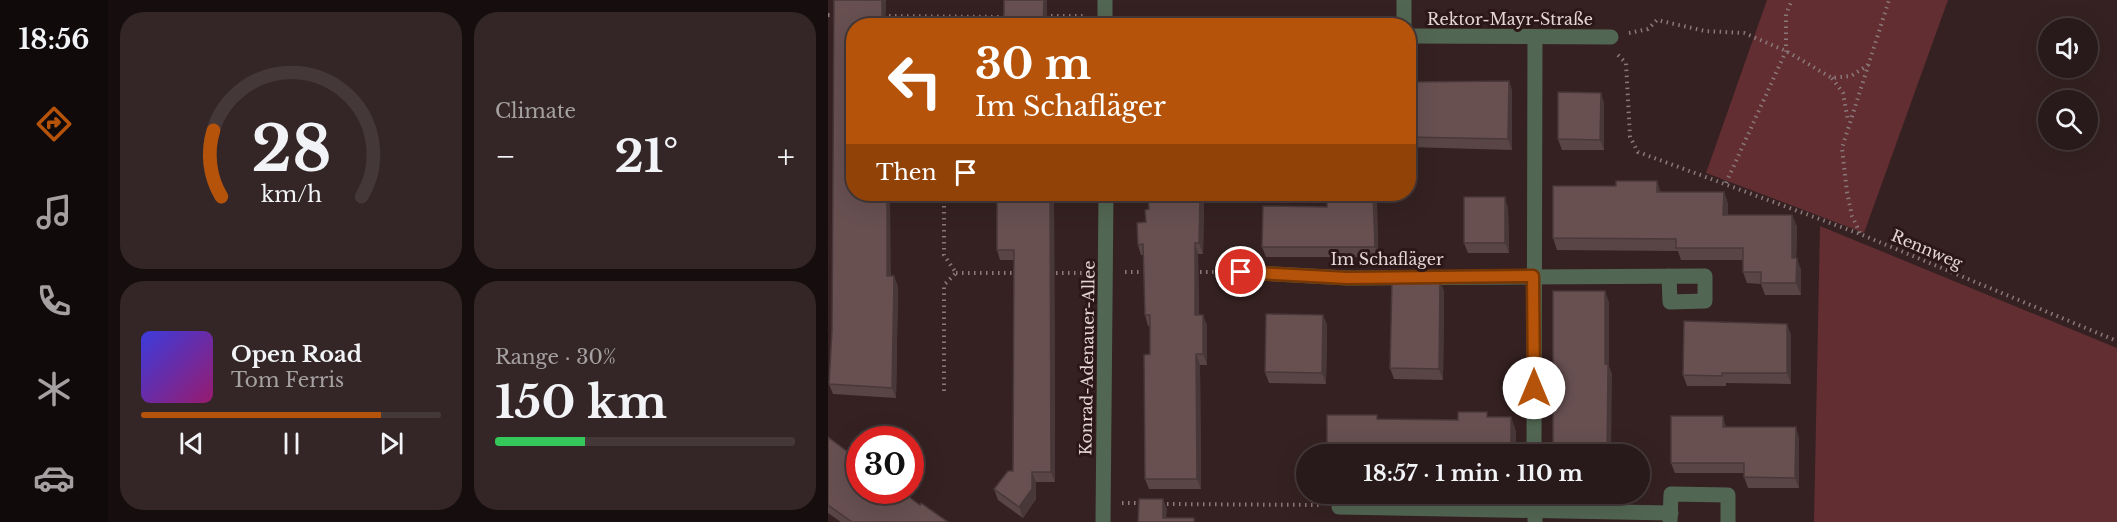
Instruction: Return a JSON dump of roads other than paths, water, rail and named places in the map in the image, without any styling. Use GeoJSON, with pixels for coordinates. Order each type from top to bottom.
{"type":"FeatureCollection","features":[{"type":"Feature","properties":{"kind":"street"},"geometry":{"type":"LineString","coordinates":[[1105,18],[1106,0]]}},
{"type":"Feature","properties":{"kind":"street"},"geometry":{"type":"LineString","coordinates":[[1404,0],[1404,18]]}},
{"type":"Feature","properties":{"kind":"street","name":"Rektor-Mayr-Straße"},"geometry":{"type":"LineString","coordinates":[[1416,36],[1611,37]]}},
{"type":"Feature","properties":{"kind":"street"},"geometry":{"type":"LineString","coordinates":[[1534,444],[1535,37]]}},
{"type":"Feature","properties":{"kind":"street","name":"Konrad-Adenauer-Allee"},"geometry":{"type":"LineString","coordinates":[[1103,522],[1106,201]]}},
{"type":"Feature","properties":{"kind":"street","name":"Im Schafläger"},"geometry":{"type":"LineString","coordinates":[[1241,272],[1347,278],[1670,276]]}},
{"type":"Feature","properties":{"kind":"street"},"geometry":{"type":"LineString","coordinates":[[1339,507],[1535,516],[1671,518],[1671,494],[1728,495],[1728,522]]}}]}
